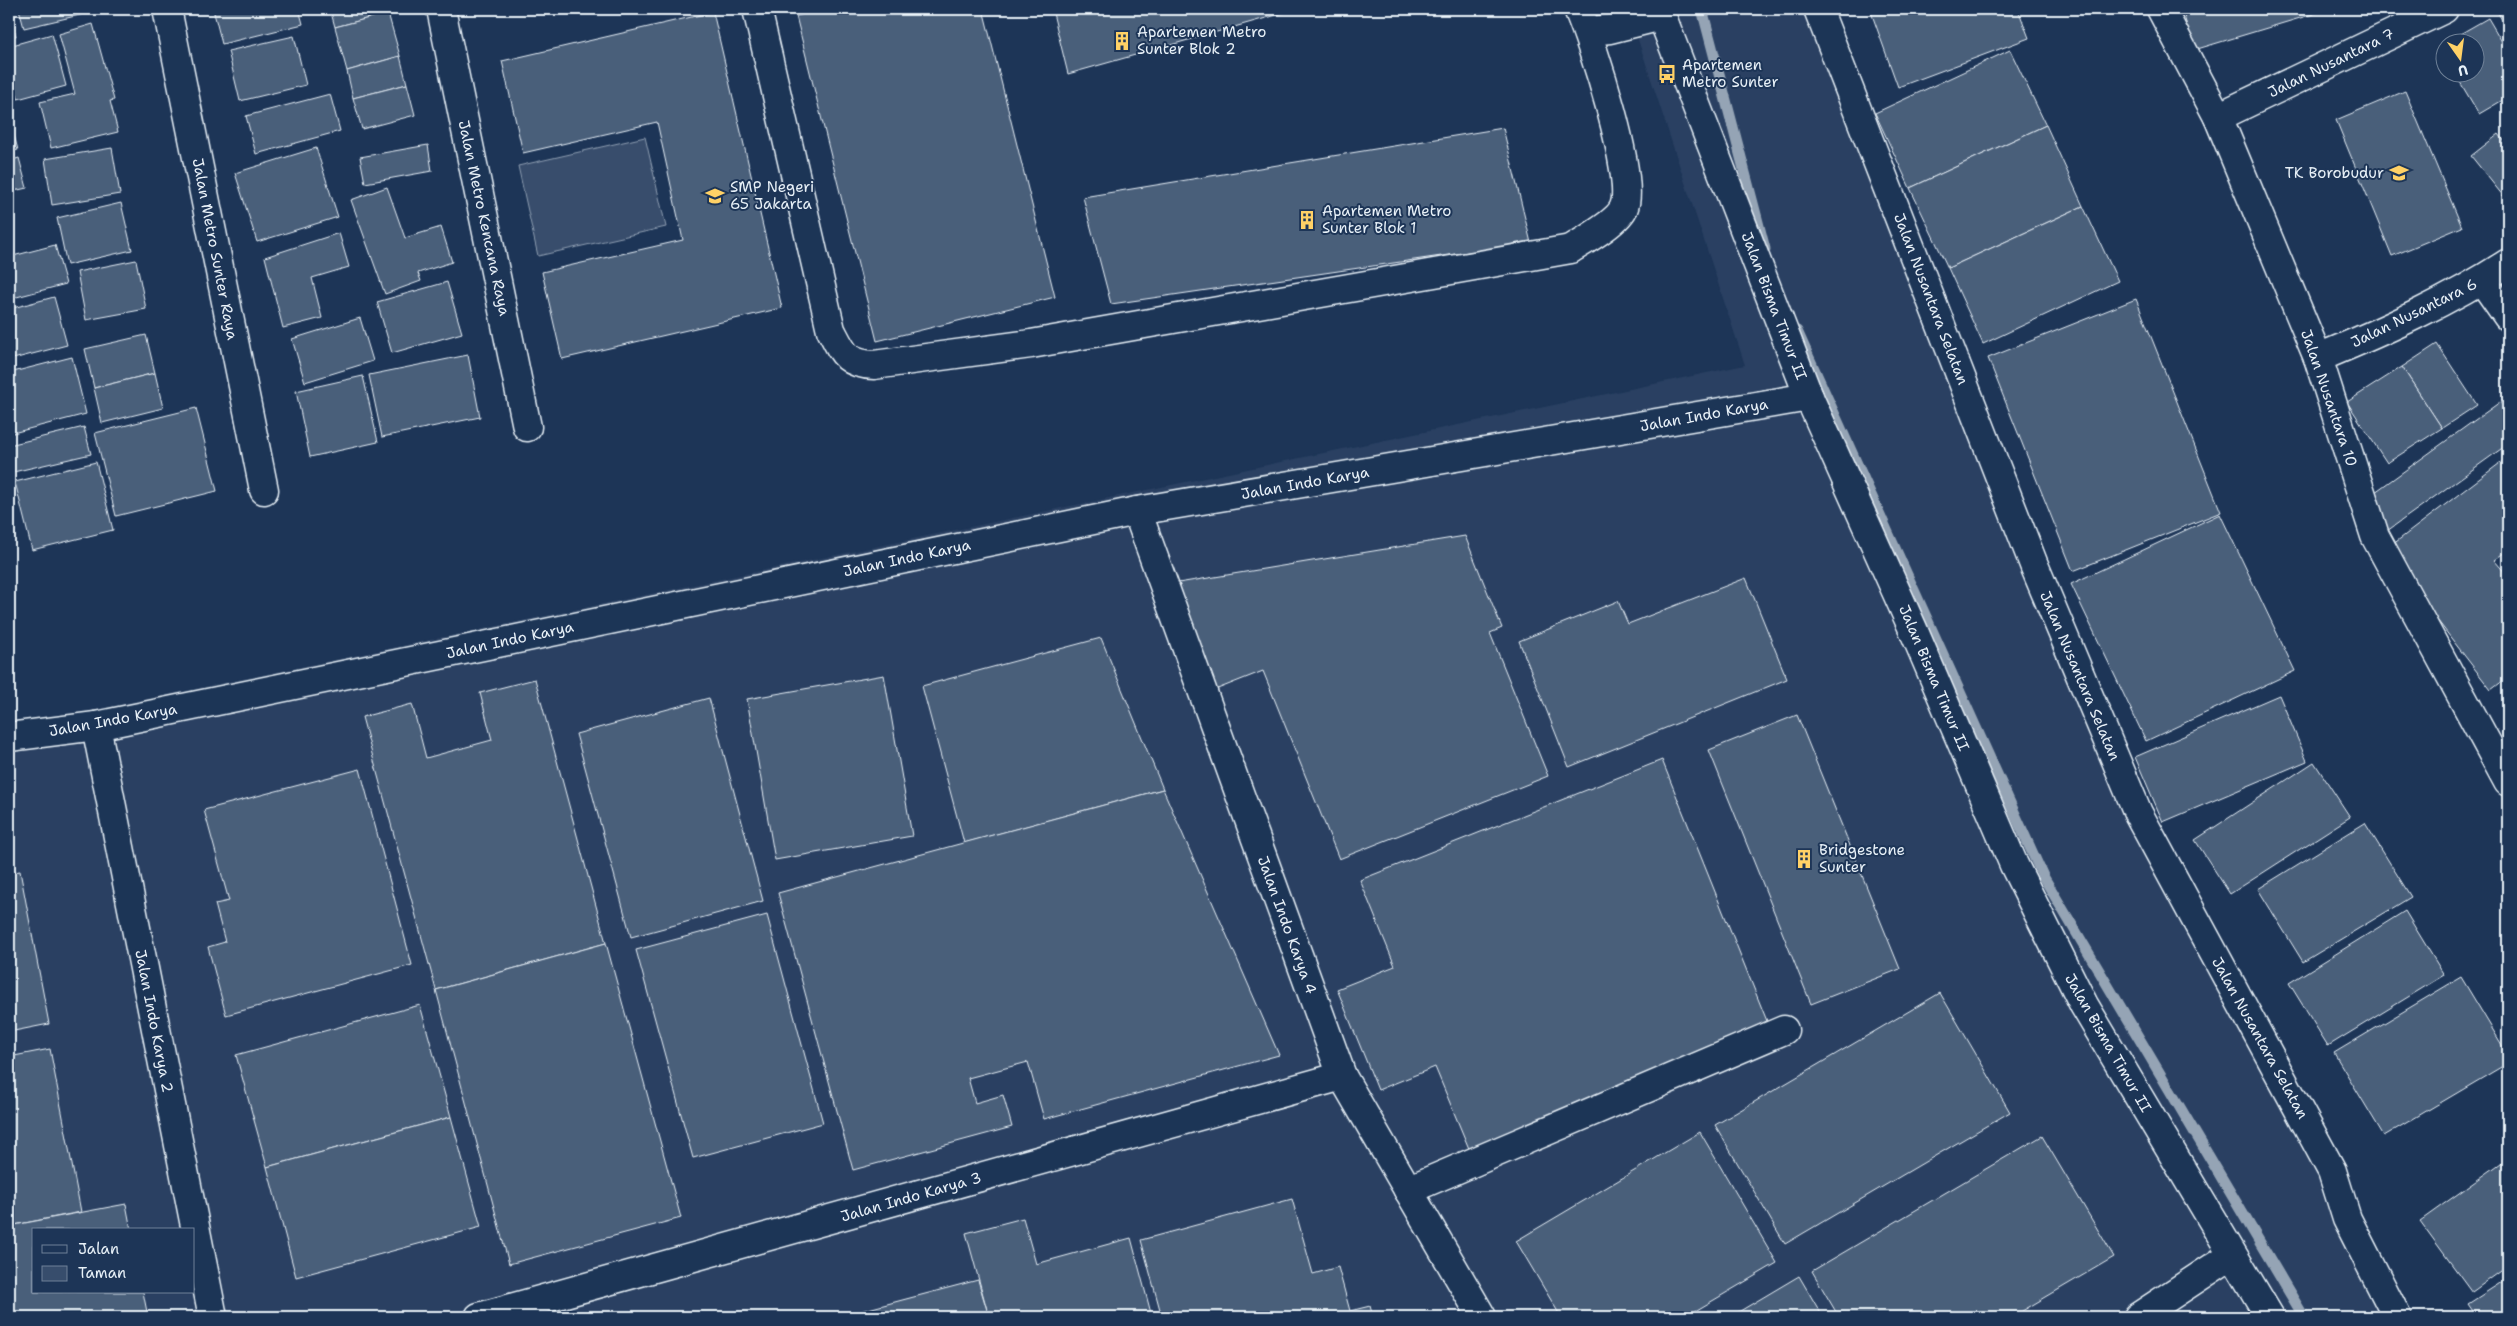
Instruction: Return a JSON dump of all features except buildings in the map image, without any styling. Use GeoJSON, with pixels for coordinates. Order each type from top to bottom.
{"type":"FeatureCollection","features":[{"type":"Feature","properties":{"kind":"street","name":"Jalan Metro Sunter Raya"},"geometry":{"type":"LineString","coordinates":[[166,9],[264,490]]}},
{"type":"Feature","properties":{"kind":"street","name":"Jalan Metro Kencana Raya"},"geometry":{"type":"LineString","coordinates":[[441,9],[527,427]]}},
{"type":"Feature","properties":{"kind":"street"},"geometry":{"type":"LineString","coordinates":[[757,9],[831,330],[841,349],[851,361],[867,365],[1031,344],[1571,249],[1598,233],[1624,208],[1626,194],[1624,157],[1583,20]]}},
{"type":"Feature","properties":{"kind":"street","name":"Jalan Nusantara Selatan"},"geometry":{"type":"LineString","coordinates":[[1818,9],[2034,565],[2138,813],[2332,1171],[2347,1219],[2397,1317]]}},
{"type":"Feature","properties":{"kind":"street","name":"Jalan Nusantara 10"},"geometry":{"type":"LineString","coordinates":[[2161,9],[2218,117],[2318,358],[2375,536],[2496,738],[2508,782]]}},
{"type":"Feature","properties":{"kind":"street","name":"Jalan Nusantara 7"},"geometry":{"type":"LineString","coordinates":[[2218,117],[2444,9]]}},
{"type":"Feature","properties":{"kind":"street"},"geometry":{"type":"LineString","coordinates":[[1583,20],[1610,29],[1661,12]]}},
{"type":"Feature","properties":{"kind":"street","name":"Jalan Bisma Timur II"},"geometry":{"type":"LineString","coordinates":[[1661,12],[1809,397],[1913,629],[2014,865],[2084,1005],[2270,1317]]}},
{"type":"Feature","properties":{"kind":"street","name":"Jalan Nusantara 6"},"geometry":{"type":"LineString","coordinates":[[2318,358],[2376,334],[2482,280],[2508,263]]}},
{"type":"Feature","properties":{"kind":"street"},"geometry":{"type":"LineString","coordinates":[[2482,280],[2508,317]]}},
{"type":"Feature","properties":{"kind":"street","name":"Jalan Indo Karya"},"geometry":{"type":"LineString","coordinates":[[9,737],[96,726],[1137,511],[1809,397]]}},
{"type":"Feature","properties":{"kind":"street","name":"Jalan Indo Karya 4"},"geometry":{"type":"LineString","coordinates":[[1137,511],[1342,1076],[1482,1317]]}},
{"type":"Feature","properties":{"kind":"street","name":"Jalan Indo Karya 2"},"geometry":{"type":"LineString","coordinates":[[96,726],[195,1228]]}},
{"type":"Feature","properties":{"kind":"street"},"geometry":{"type":"LineString","coordinates":[[1408,1190],[1784,1030]]}},
{"type":"Feature","properties":{"kind":"street","name":"Jalan Indo Karya 3"},"geometry":{"type":"LineString","coordinates":[[479,1317],[1342,1076]]}},
{"type":"Feature","properties":{"kind":"street","name":"Jalan Indo Karya 2"},"geometry":{"type":"LineString","coordinates":[[195,1230],[212,1317]]}},
{"type":"Feature","properties":{"kind":"street"},"geometry":{"type":"LineString","coordinates":[[2138,1317],[2232,1255]]}},
{"type":"Feature","properties":{"kind":"shaded area"},"geometry":{"type":"Polygon","coordinates":[[[1628,9],[1820,9],[2155,845],[2397,1317],[9,1317],[9,728],[1745,365],[1628,9]]]}},
{"type":"Feature","properties":{"kind":"green space"},"geometry":{"type":"Polygon","coordinates":[[[645,137],[666,227],[538,256],[518,166],[645,137]]]}},
{"type":"Feature","properties":{"kind":"waterway"},"geometry":{"type":"LineString","coordinates":[[1702,9],[1765,249]]}},
{"type":"Feature","properties":{"kind":"waterway"},"geometry":{"type":"LineString","coordinates":[[1797,331],[2043,876],[2304,1317]]}},
{"type":"Feature","properties":{"kind":"place","name":"Apartemen Metro Sunter Blok 2"},"geometry":{"type":"Point","coordinates":[1122,41]}},
{"type":"Feature","properties":{"kind":"place","name":"Apartemen Metro Sunter"},"geometry":{"type":"Point","coordinates":[1667,74]}},
{"type":"Feature","properties":{"kind":"place","name":"TK Borobudur"},"geometry":{"type":"Point","coordinates":[2399,173]}},
{"type":"Feature","properties":{"kind":"place","name":"SMP Negeri 65 Jakarta"},"geometry":{"type":"Point","coordinates":[715,196]}},
{"type":"Feature","properties":{"kind":"place","name":"Apartemen Metro Sunter Blok 1"},"geometry":{"type":"Point","coordinates":[1307,220]}},
{"type":"Feature","properties":{"kind":"place","name":"Bridgestone Sunter"},"geometry":{"type":"Point","coordinates":[1804,859]}}]}
